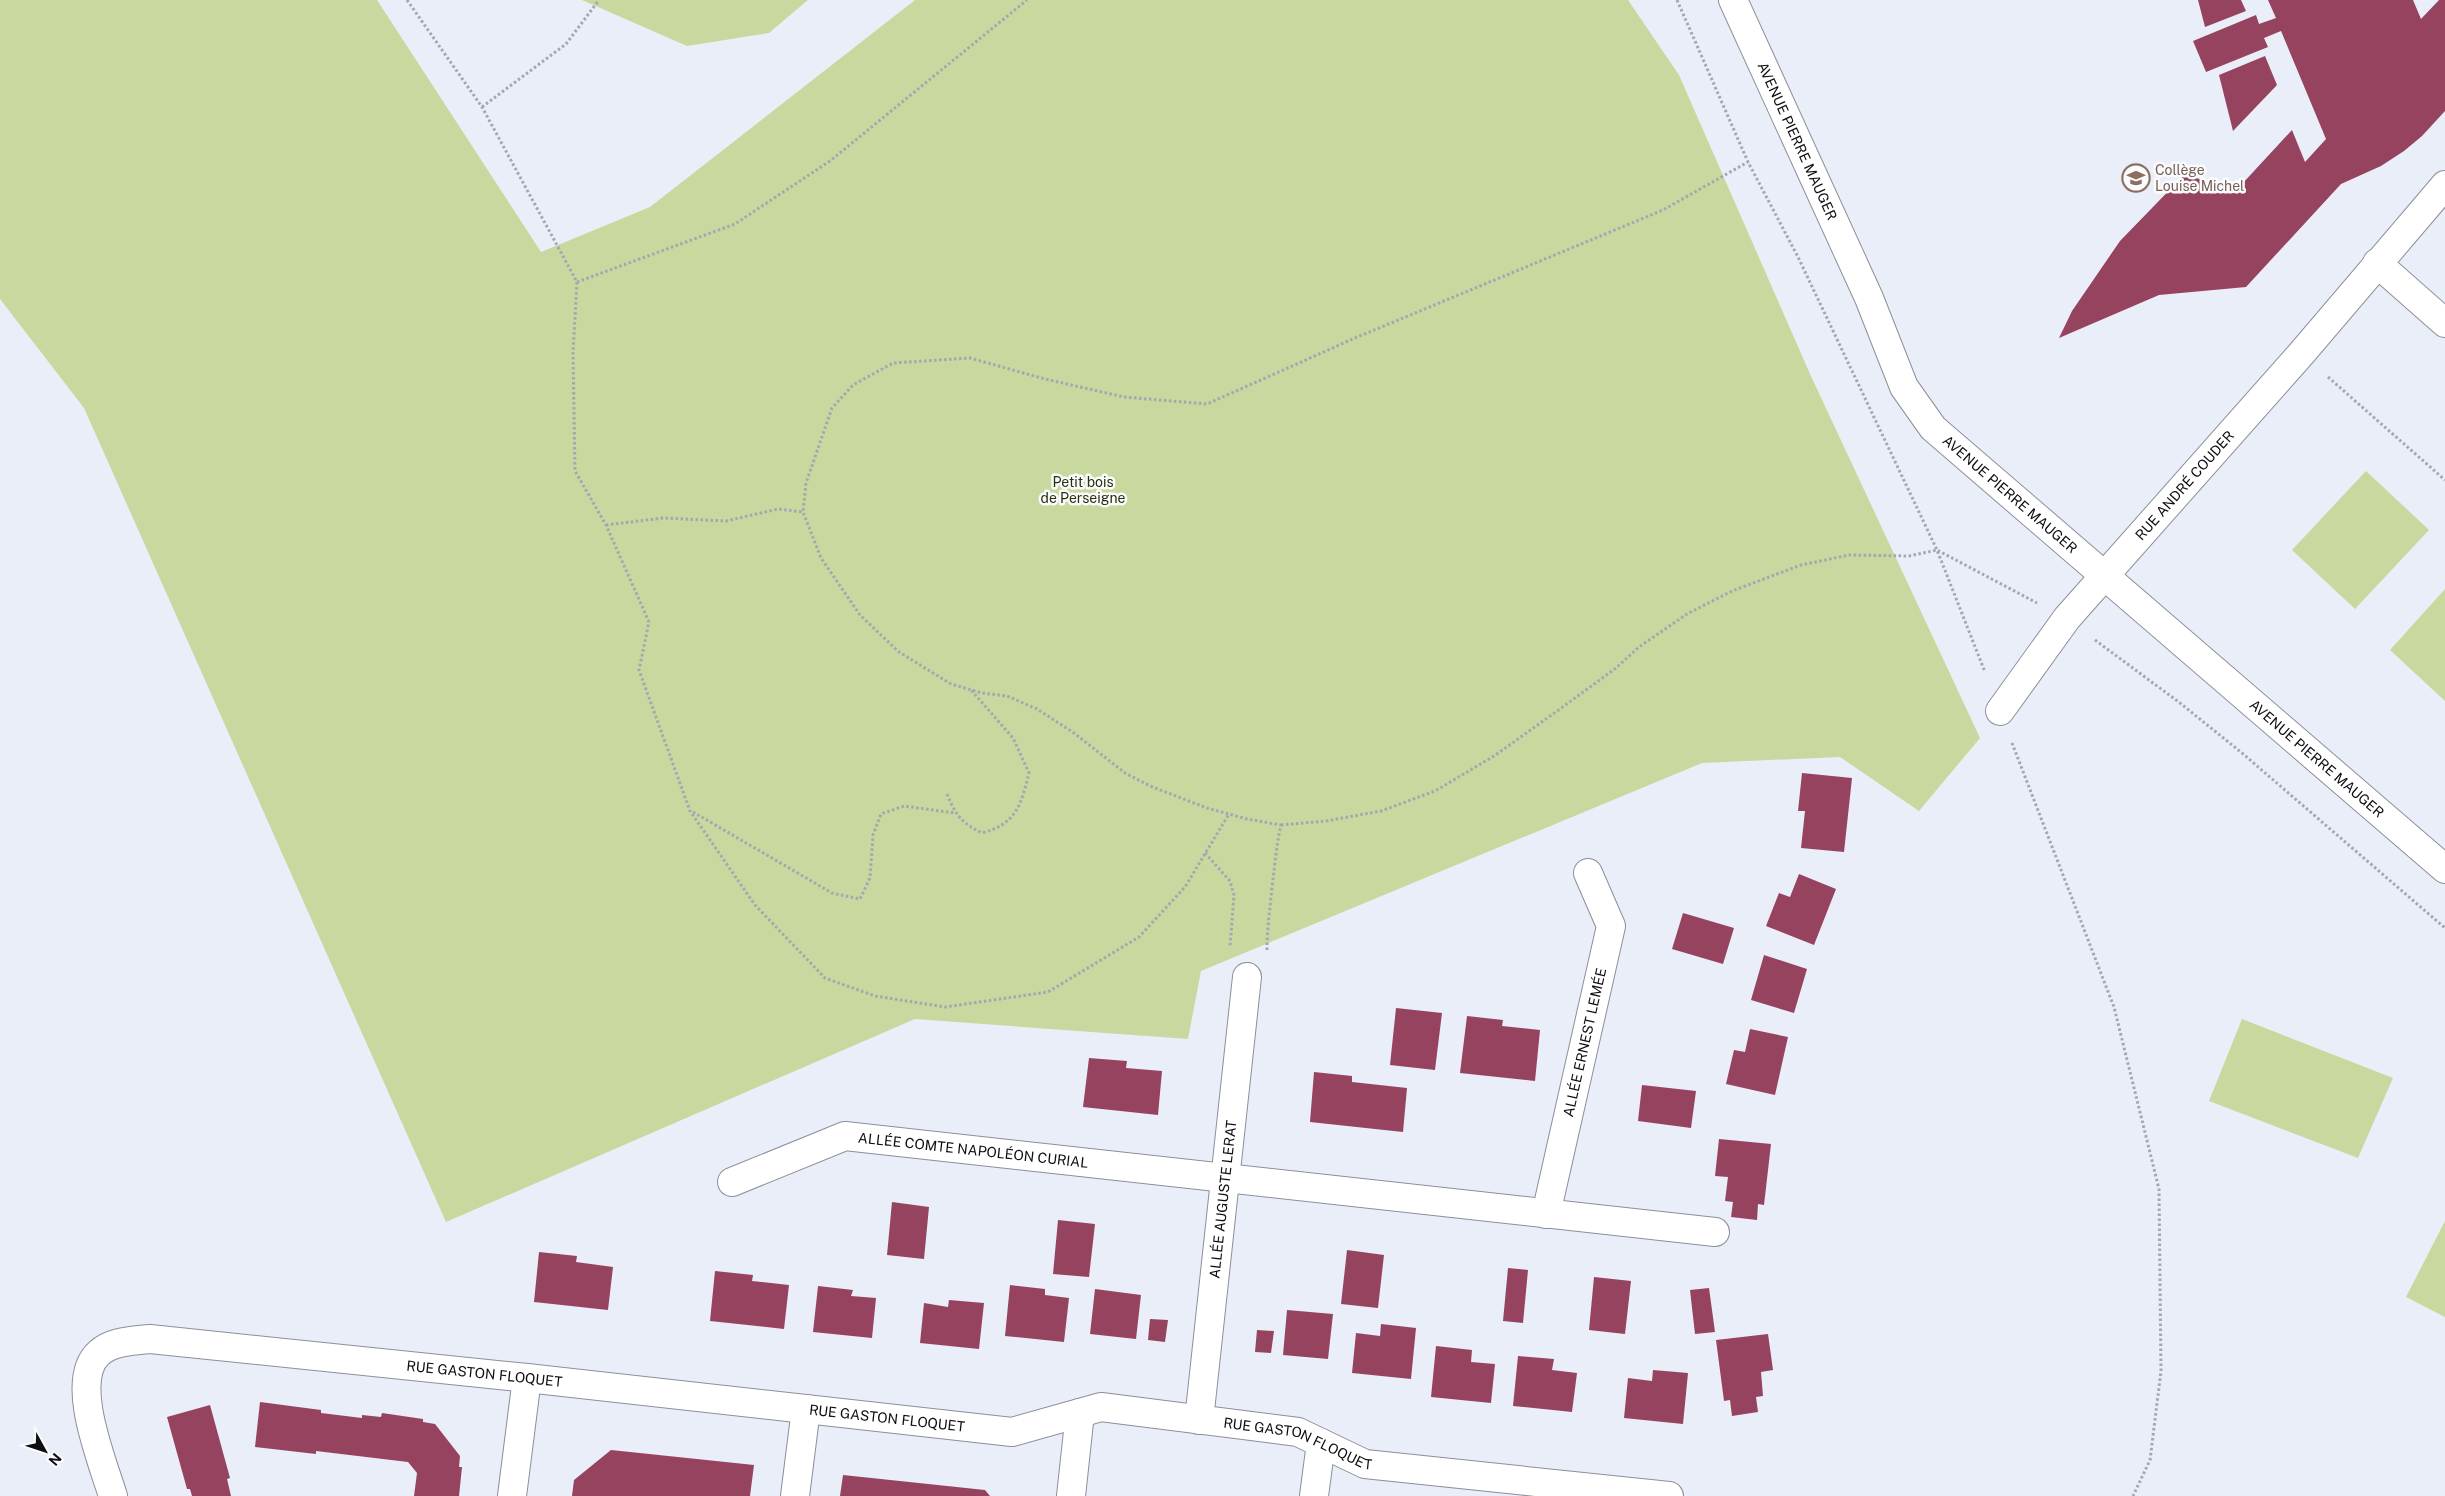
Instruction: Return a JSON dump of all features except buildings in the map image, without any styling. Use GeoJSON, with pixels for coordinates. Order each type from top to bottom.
{"type":"FeatureCollection","features":[{"type":"Feature","properties":{"kind":"street","name":"AVENUE PIERRE MAUGER"},"geometry":{"type":"LineString","coordinates":[[1733,0],[1869,298],[1904,387],[1933,428],[2445,869]]}},
{"type":"Feature","properties":{"kind":"street","name":"RUE ANDRÉ COUDER"},"geometry":{"type":"LineString","coordinates":[[2000,711],[2067,618],[2301,354],[2445,185]]}},
{"type":"Feature","properties":{"kind":"street"},"geometry":{"type":"LineString","coordinates":[[2377,263],[2445,323]]}},
{"type":"Feature","properties":{"kind":"street","name":"ALLÉE ERNEST LEMÉE"},"geometry":{"type":"LineString","coordinates":[[1546,1214],[1611,926],[1588,873]]}},
{"type":"Feature","properties":{"kind":"street","name":"ALLÉE AUGUSTE LERAT"},"geometry":{"type":"LineString","coordinates":[[1199,1420],[1247,977]]}},
{"type":"Feature","properties":{"kind":"street","name":"ALLÉE COMTE NAPOLÉON CURIAL"},"geometry":{"type":"LineString","coordinates":[[732,1182],[845,1136],[1224,1178]]}},
{"type":"Feature","properties":{"kind":"street"},"geometry":{"type":"LineString","coordinates":[[1224,1178],[1714,1232]]}},
{"type":"Feature","properties":{"kind":"street","name":"RUE GASTON FLOQUET"},"geometry":{"type":"LineString","coordinates":[[113,1496],[86,1402],[87,1373],[98,1354],[114,1344],[150,1339],[527,1378],[1012,1432],[1100,1407],[1298,1432],[1364,1464],[1583,1491],[1669,1496]]}},
{"type":"Feature","properties":{"kind":"street"},"geometry":{"type":"LineString","coordinates":[[512,1496],[527,1378]]}},
{"type":"Feature","properties":{"kind":"street"},"geometry":{"type":"LineString","coordinates":[[795,1496],[806,1409]]}},
{"type":"Feature","properties":{"kind":"street"},"geometry":{"type":"LineString","coordinates":[[1071,1496],[1080,1413]]}},
{"type":"Feature","properties":{"kind":"street"},"geometry":{"type":"LineString","coordinates":[[1314,1496],[1321,1443]]}},
{"type":"Feature","properties":{"kind":"path"},"geometry":{"type":"LineString","coordinates":[[407,0],[482,107],[577,282],[573,353],[575,471],[606,525],[649,622],[639,670],[690,811],[755,905],[825,978],[875,996],[945,1007],[1048,992],[1139,937],[1185,887],[1229,814]]}},
{"type":"Feature","properties":{"kind":"path"},"geometry":{"type":"LineString","coordinates":[[482,107],[566,44],[599,0]]}},
{"type":"Feature","properties":{"kind":"path"},"geometry":{"type":"LineString","coordinates":[[577,282],[735,224],[830,161],[1027,0]]}},
{"type":"Feature","properties":{"kind":"path"},"geometry":{"type":"LineString","coordinates":[[1678,0],[1748,162],[1798,257],[1937,550],[2114,1007],[2159,1189],[2161,1371],[2150,1460],[2133,1496]]}},
{"type":"Feature","properties":{"kind":"path"},"geometry":{"type":"LineString","coordinates":[[1748,162],[1663,210],[1356,338],[1207,404],[1124,397],[1045,379],[970,358],[893,363],[853,385],[832,408],[806,483],[803,512],[821,558],[860,615],[899,652],[951,684],[971,690],[1007,696],[1037,709],[1074,732],[1124,773],[1180,799],[1229,814],[1281,825],[1326,821],[1381,811],[1435,791],[1494,756],[1560,710],[1665,628],[1708,602],[1732,591],[1801,565],[1849,555],[1909,556],[1937,550],[2067,618],[2188,709],[2445,928]]}},
{"type":"Feature","properties":{"kind":"path"},"geometry":{"type":"LineString","coordinates":[[2301,354],[2445,480]]}},
{"type":"Feature","properties":{"kind":"path"},"geometry":{"type":"LineString","coordinates":[[606,525],[663,518],[726,521],[778,509],[803,512]]}},
{"type":"Feature","properties":{"kind":"path"},"geometry":{"type":"LineString","coordinates":[[947,794],[954,813],[968,826],[982,833],[1000,828],[1020,806],[1029,773],[1013,738],[971,690]]}},
{"type":"Feature","properties":{"kind":"path"},"geometry":{"type":"LineString","coordinates":[[690,811],[832,893],[860,899],[870,878],[873,835],[881,814],[904,806],[954,813]]}},
{"type":"Feature","properties":{"kind":"path"},"geometry":{"type":"LineString","coordinates":[[1267,953],[1267,926],[1273,885],[1275,852],[1281,825]]}},
{"type":"Feature","properties":{"kind":"path"},"geometry":{"type":"LineString","coordinates":[[1205,853],[1230,882],[1234,895],[1230,949]]}},
{"type":"Feature","properties":{"kind":"green space","name":"Petit bois de Perseigne"},"geometry":{"type":"Polygon","coordinates":[[[0,0],[377,0],[541,252],[650,207],[915,0],[1628,0],[1679,75],[1810,374],[1980,738],[1919,811],[1840,757],[1702,763],[1201,971],[1188,1039],[915,1019],[446,1222],[84,408],[0,299],[0,0]]]}},
{"type":"Feature","properties":{"kind":"green space"},"geometry":{"type":"Polygon","coordinates":[[[582,0],[808,0],[769,33],[687,46],[582,0]]]}},
{"type":"Feature","properties":{"kind":"green space"},"geometry":{"type":"Polygon","coordinates":[[[2366,471],[2429,530],[2355,609],[2292,550],[2366,471]]]}},
{"type":"Feature","properties":{"kind":"green space"},"geometry":{"type":"Polygon","coordinates":[[[2445,589],[2445,701],[2390,650],[2445,589]]]}},
{"type":"Feature","properties":{"kind":"green space"},"geometry":{"type":"Polygon","coordinates":[[[2242,1019],[2393,1078],[2358,1158],[2209,1101],[2242,1019]]]}},
{"type":"Feature","properties":{"kind":"green space"},"geometry":{"type":"Polygon","coordinates":[[[2445,1221],[2445,1317],[2406,1297],[2445,1221]]]}},
{"type":"Feature","properties":{"kind":"place","name":"Collège Louise Michel"},"geometry":{"type":"Point","coordinates":[2136,178]}}]}
